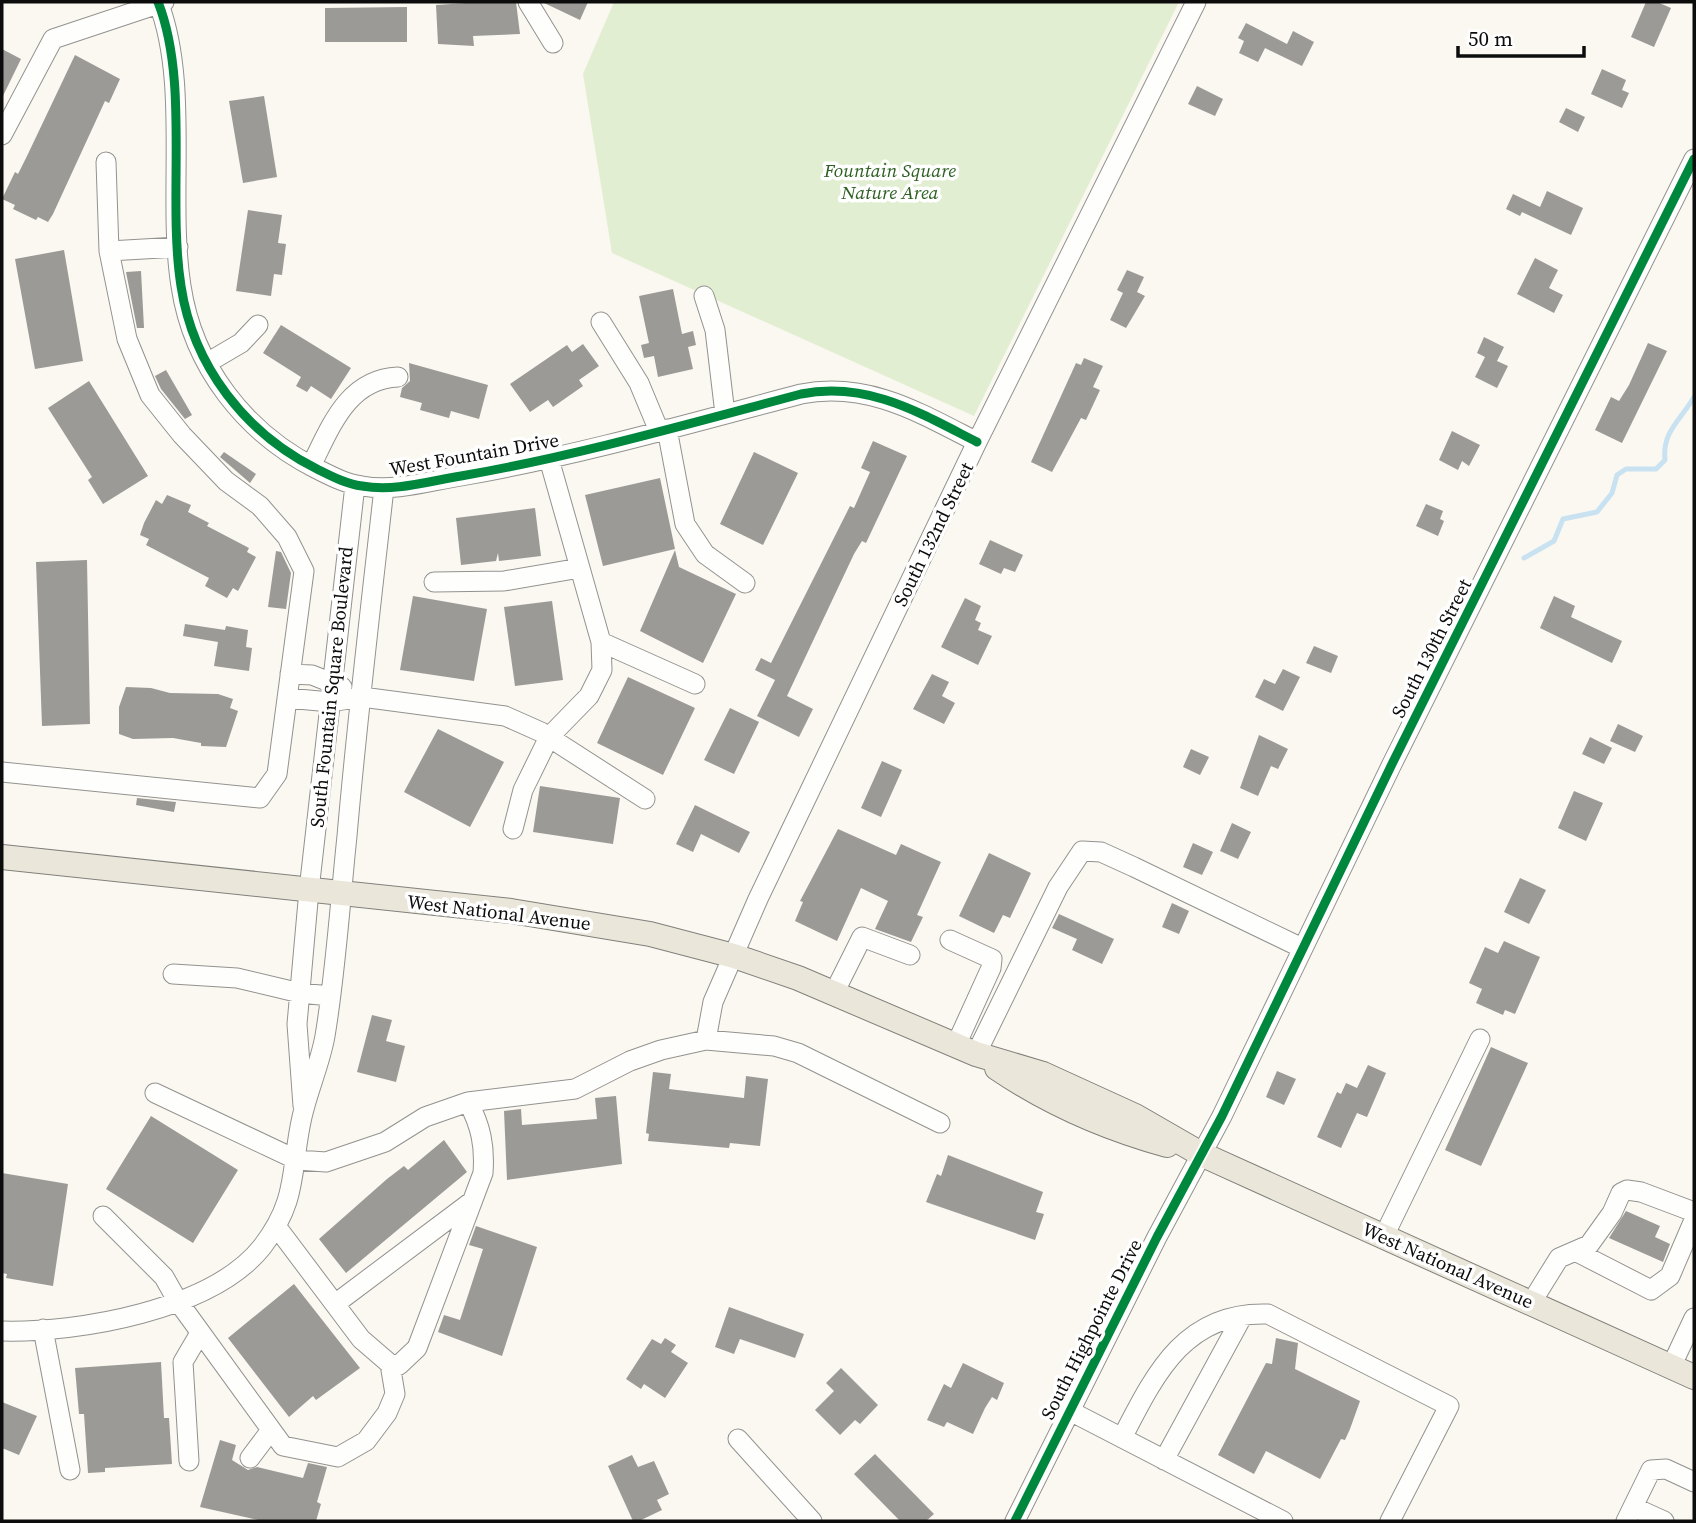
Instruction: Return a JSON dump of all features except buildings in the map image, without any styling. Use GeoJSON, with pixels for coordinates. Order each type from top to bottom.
{"type":"FeatureCollection","features":[{"type":"Feature","properties":{"kind":"main road","name":"West National Avenue"},"geometry":{"type":"LineString","coordinates":[[2,857],[511,911],[595,923],[734,956],[834,993],[966,1049],[1035,1094],[1080,1115],[1125,1133],[1201,1154],[1694,1377]]}},
{"type":"Feature","properties":{"kind":"street"},"geometry":{"type":"LineString","coordinates":[[2,135],[53,39],[160,2]]}},
{"type":"Feature","properties":{"kind":"street","name":"West Fountain Drive"},"geometry":{"type":"LineString","coordinates":[[160,2],[172,56],[178,247],[186,309],[207,363],[229,399],[274,443],[311,466],[355,485],[384,488],[550,459],[814,392],[863,392],[893,400],[977,442]]}},
{"type":"Feature","properties":{"kind":"street"},"geometry":{"type":"LineString","coordinates":[[528,2],[553,43]]}},
{"type":"Feature","properties":{"kind":"street","name":"South 132nd Street"},"geometry":{"type":"LineString","coordinates":[[706,1040],[713,1002],[764,886],[977,442],[1196,2]]}},
{"type":"Feature","properties":{"kind":"street","name":"South 130th Street"},"geometry":{"type":"LineString","coordinates":[[1201,1154],[1694,159]]}},
{"type":"Feature","properties":{"kind":"street"},"geometry":{"type":"LineString","coordinates":[[2,772],[260,797],[277,774],[304,571],[278,527],[260,506],[226,481],[182,435],[150,395],[127,339],[109,251],[106,162]]}},
{"type":"Feature","properties":{"kind":"street"},"geometry":{"type":"LineString","coordinates":[[109,251],[178,247]]}},
{"type":"Feature","properties":{"kind":"street"},"geometry":{"type":"LineString","coordinates":[[704,296],[715,330],[725,414]]}},
{"type":"Feature","properties":{"kind":"street"},"geometry":{"type":"LineString","coordinates":[[601,322],[639,383],[663,430],[685,524],[705,554],[745,583]]}},
{"type":"Feature","properties":{"kind":"street"},"geometry":{"type":"LineString","coordinates":[[207,363],[241,343],[258,325]]}},
{"type":"Feature","properties":{"kind":"street"},"geometry":{"type":"LineString","coordinates":[[311,466],[337,414],[355,392],[379,378],[398,377]]}},
{"type":"Feature","properties":{"kind":"street"},"geometry":{"type":"LineString","coordinates":[[513,829],[523,790],[549,737],[589,696],[602,670],[601,642],[550,459]]}},
{"type":"Feature","properties":{"kind":"street","name":"South Fountain Square Boulevard"},"geometry":{"type":"LineString","coordinates":[[303,1110],[299,1072],[300,993],[309,890],[355,485]]}},
{"type":"Feature","properties":{"kind":"street","name":"South Fountain Square Boulevard"},"geometry":{"type":"LineString","coordinates":[[303,1110],[319,1064],[330,996],[384,488]]}},
{"type":"Feature","properties":{"kind":"street"},"geometry":{"type":"LineString","coordinates":[[434,582],[504,581],[580,568]]}},
{"type":"Feature","properties":{"kind":"street"},"geometry":{"type":"LineString","coordinates":[[601,642],[695,684]]}},
{"type":"Feature","properties":{"kind":"street"},"geometry":{"type":"LineString","coordinates":[[290,674],[312,675],[362,697]]}},
{"type":"Feature","properties":{"kind":"street"},"geometry":{"type":"LineString","coordinates":[[287,698],[330,702],[362,697],[505,716],[549,737],[645,799]]}},
{"type":"Feature","properties":{"kind":"street"},"geometry":{"type":"LineString","coordinates":[[966,1049],[1058,887],[1082,850],[1101,852],[1302,948]]}},
{"type":"Feature","properties":{"kind":"street"},"geometry":{"type":"LineString","coordinates":[[834,993],[862,937],[910,955]]}},
{"type":"Feature","properties":{"kind":"street"},"geometry":{"type":"LineString","coordinates":[[950,940],[992,959],[966,1049]]}},
{"type":"Feature","properties":{"kind":"street"},"geometry":{"type":"LineString","coordinates":[[173,974],[237,978],[300,993],[330,996]]}},
{"type":"Feature","properties":{"kind":"street"},"geometry":{"type":"LineString","coordinates":[[1384,1236],[1480,1039]]}},
{"type":"Feature","properties":{"kind":"street"},"geometry":{"type":"LineString","coordinates":[[155,1094],[297,1160],[326,1162],[385,1142],[425,1117],[468,1102],[575,1090],[630,1061],[661,1049],[706,1040],[774,1046],[798,1053],[940,1123]]}},
{"type":"Feature","properties":{"kind":"street"},"geometry":{"type":"LineString","coordinates":[[276,1226],[361,1339],[390,1364],[399,1365],[417,1348],[483,1173],[485,1152],[480,1126],[468,1102]]}},
{"type":"Feature","properties":{"kind":"street"},"geometry":{"type":"LineString","coordinates":[[2,1331],[83,1325],[198,1293],[235,1272],[261,1248],[276,1226],[288,1200],[297,1160],[303,1110]]}},
{"type":"Feature","properties":{"kind":"street","name":"South Highpointe Drive"},"geometry":{"type":"LineString","coordinates":[[1015,1521],[1201,1154]]}},
{"type":"Feature","properties":{"kind":"street"},"geometry":{"type":"LineString","coordinates":[[1531,1303],[1559,1258],[1589,1245],[1612,1213],[1621,1193],[1627,1190],[1694,1212]]}},
{"type":"Feature","properties":{"kind":"street"},"geometry":{"type":"LineString","coordinates":[[335,1304],[472,1202]]}},
{"type":"Feature","properties":{"kind":"street"},"geometry":{"type":"LineString","coordinates":[[103,1216],[164,1277],[200,1333],[283,1446],[338,1457],[366,1441],[387,1413],[395,1394],[390,1364]]}},
{"type":"Feature","properties":{"kind":"street"},"geometry":{"type":"LineString","coordinates":[[1575,1251],[1651,1290],[1670,1276],[1694,1220]]}},
{"type":"Feature","properties":{"kind":"street"},"geometry":{"type":"LineString","coordinates":[[1122,1438],[1149,1386],[1180,1345],[1201,1329],[1242,1317],[1268,1314],[1449,1406],[1390,1521]]}},
{"type":"Feature","properties":{"kind":"street"},"geometry":{"type":"LineString","coordinates":[[1164,1460],[1242,1317]]}},
{"type":"Feature","properties":{"kind":"street"},"geometry":{"type":"LineString","coordinates":[[1671,1367],[1694,1318]]}},
{"type":"Feature","properties":{"kind":"street"},"geometry":{"type":"LineString","coordinates":[[43,1329],[70,1470]]}},
{"type":"Feature","properties":{"kind":"street"},"geometry":{"type":"LineString","coordinates":[[189,1461],[183,1363],[200,1333]]}},
{"type":"Feature","properties":{"kind":"street"},"geometry":{"type":"LineString","coordinates":[[1070,1411],[1283,1521]]}},
{"type":"Feature","properties":{"kind":"street"},"geometry":{"type":"LineString","coordinates":[[250,1458],[271,1430]]}},
{"type":"Feature","properties":{"kind":"street"},"geometry":{"type":"LineString","coordinates":[[738,1439],[812,1521]]}},
{"type":"Feature","properties":{"kind":"street"},"geometry":{"type":"LineString","coordinates":[[1664,1521],[1630,1514],[1651,1470],[1666,1469],[1694,1482]]}},
{"type":"Feature","properties":{"kind":"green space","name":"Fountain Square Nature Area"},"geometry":{"type":"Polygon","coordinates":[[[614,2],[1179,2],[974,416],[612,253],[583,74],[614,2]]]}},
{"type":"Feature","properties":{"kind":"waterway"},"geometry":{"type":"LineString","coordinates":[[1524,558],[1554,541],[1563,519],[1597,512],[1612,493],[1617,475],[1626,469],[1656,469],[1665,460],[1669,433],[1694,397]]}},
{"type":"Feature","properties":{"kind":"cycle path"},"geometry":{"type":"LineString","coordinates":[[158,2],[168,34],[173,68],[176,104],[177,252],[187,315],[210,370],[245,416],[291,454],[317,469],[344,482],[362,486],[387,488],[412,485],[547,459],[801,394],[825,391],[849,392],[893,402],[977,442]]}},
{"type":"Feature","properties":{"kind":"cycle path"},"geometry":{"type":"LineString","coordinates":[[1015,1521],[1157,1237],[1222,1116],[1392,764],[1694,159]]}}]}
